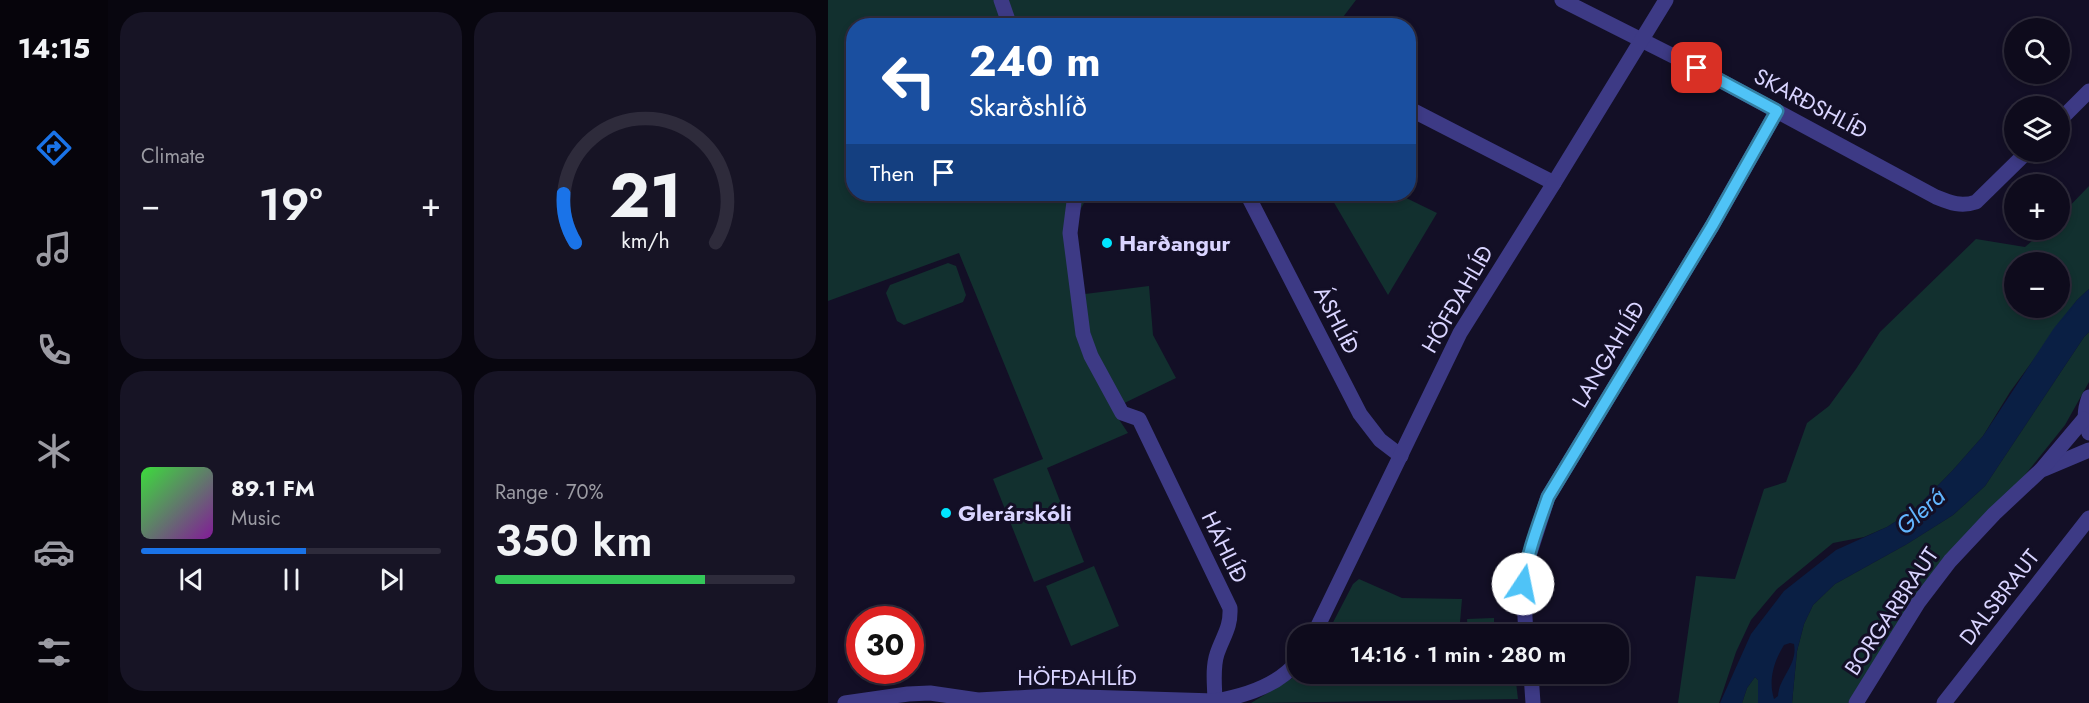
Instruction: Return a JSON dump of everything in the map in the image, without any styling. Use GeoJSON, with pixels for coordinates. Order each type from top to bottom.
{"type":"FeatureCollection","features":[{"type":"Feature","properties":{"kind":"street"},"geometry":{"type":"LineString","coordinates":[[1000,0],[1007,18]]}},
{"type":"Feature","properties":{"kind":"street","name":"SKARÐSHLÍÐ"},"geometry":{"type":"LineString","coordinates":[[1562,0],[1955,205],[1976,202],[2017,162]]}},
{"type":"Feature","properties":{"kind":"street","name":"HÖFÐAHLÍÐ"},"geometry":{"type":"LineString","coordinates":[[1319,624],[1460,333],[1666,0]]}},
{"type":"Feature","properties":{"kind":"street"},"geometry":{"type":"LineString","coordinates":[[2070,110],[2089,91]]}},
{"type":"Feature","properties":{"kind":"street","name":"LANGAHLÍÐ"},"geometry":{"type":"LineString","coordinates":[[1525,624],[1523,595],[1525,568],[1548,497],[1712,226],[1777,111]]}},
{"type":"Feature","properties":{"kind":"street"},"geometry":{"type":"LineString","coordinates":[[1416,112],[1554,183]]}},
{"type":"Feature","properties":{"kind":"street","name":"HÁHLÍÐ"},"geometry":{"type":"LineString","coordinates":[[1074,201],[1070,233],[1083,334],[1091,356],[1122,413],[1139,419],[1230,608],[1228,632],[1216,656],[1215,702]]}},
{"type":"Feature","properties":{"kind":"street","name":"ÁSHLÍÐ"},"geometry":{"type":"LineString","coordinates":[[1251,201],[1360,414],[1380,440],[1401,456]]}},
{"type":"Feature","properties":{"kind":"street","name":"BORGARBRAUT"},"geometry":{"type":"LineString","coordinates":[[1856,703],[1918,603],[1950,561],[1994,514],[2086,426],[2085,406],[2089,398]]}},
{"type":"Feature","properties":{"kind":"street","name":"BORGARBRAUT"},"geometry":{"type":"LineString","coordinates":[[2041,470],[2089,450]]}},
{"type":"Feature","properties":{"kind":"street","name":"DALSBRAUT"},"geometry":{"type":"LineString","coordinates":[[1944,703],[2089,518]]}},
{"type":"Feature","properties":{"kind":"street","name":"HÖFÐAHLÍÐ"},"geometry":{"type":"LineString","coordinates":[[845,703],[930,693],[978,700],[1050,696],[1215,702],[1238,697],[1266,686],[1287,673]]}},
{"type":"Feature","properties":{"kind":"street"},"geometry":{"type":"LineString","coordinates":[[1532,684],[1533,703]]}},
{"type":"Feature","properties":{"kind":"green space"},"geometry":{"type":"Polygon","coordinates":[[[828,0],[1356,0],[1342,18],[846,18],[846,201],[1085,201],[1074,221],[1077,295],[1149,286],[1153,335],[1176,378],[1112,409],[1128,433],[1047,468],[1084,562],[1034,582],[993,479],[1043,459],[959,253],[828,301],[828,0]]]}},
{"type":"Feature","properties":{"kind":"green space"},"geometry":{"type":"Polygon","coordinates":[[[2089,186],[2089,289],[2070,310],[2070,252],[2004,252],[2004,318],[2064,318],[2010,392],[1983,436],[1914,510],[1887,527],[1864,537],[1833,543],[1777,589],[1751,620],[1736,652],[1719,703],[1678,703],[1696,576],[1735,579],[1764,489],[1786,482],[1807,423],[1829,406],[1880,332],[1976,239],[2025,247],[2033,240],[2070,240],[2070,206],[2089,186]]]}},
{"type":"Feature","properties":{"kind":"green space"},"geometry":{"type":"Polygon","coordinates":[[[1333,201],[1412,201],[1437,213],[1388,295],[1333,201]]]}},
{"type":"Feature","properties":{"kind":"green space"},"geometry":{"type":"Polygon","coordinates":[[[948,263],[956,266],[966,295],[963,302],[904,325],[897,321],[886,293],[890,285],[948,263]]]}},
{"type":"Feature","properties":{"kind":"green space"},"geometry":{"type":"Polygon","coordinates":[[[2089,332],[2089,382],[2065,425],[1866,673],[1848,703],[1792,703],[1797,651],[1804,624],[1813,605],[1835,584],[1907,544],[1953,515],[1985,486],[2089,332]]]}},
{"type":"Feature","properties":{"kind":"green space"},"geometry":{"type":"Polygon","coordinates":[[[1094,566],[1119,626],[1071,646],[1046,586],[1094,566]]]}},
{"type":"Feature","properties":{"kind":"green space"},"geometry":{"type":"Polygon","coordinates":[[[1359,579],[1402,598],[1462,599],[1460,624],[1332,624],[1353,584],[1359,579]]]}},
{"type":"Feature","properties":{"kind":"green space"},"geometry":{"type":"Polygon","coordinates":[[[1494,618],[1494,624],[1467,624],[1467,619],[1494,618]]]}},
{"type":"Feature","properties":{"kind":"green space"},"geometry":{"type":"Polygon","coordinates":[[[1755,677],[1758,680],[1758,703],[1742,703],[1747,688],[1755,677]]]}},
{"type":"Feature","properties":{"kind":"green space"},"geometry":{"type":"Polygon","coordinates":[[[1287,681],[1287,684],[1516,684],[1518,699],[1251,703],[1287,681]]]}},
{"type":"Feature","properties":{"kind":"water","name":"Glerá"},"geometry":{"type":"Polygon","coordinates":[[[2089,289],[2089,332],[1985,486],[1953,515],[1907,544],[1835,584],[1813,605],[1804,624],[1797,651],[1792,703],[1758,703],[1758,680],[1755,677],[1747,688],[1742,703],[1720,703],[1751,634],[1784,591],[1836,550],[1887,527],[1914,510],[1983,436],[2054,328],[2062,318],[2070,318],[2070,309],[2089,289]],[[1794,644],[1784,645],[1777,658],[1772,678],[1774,699],[1778,696],[1795,651],[1794,644]]]}},
{"type":"Feature","properties":{"kind":"place","name":"Harðangur"},"geometry":{"type":"Point","coordinates":[1107,243]}},
{"type":"Feature","properties":{"kind":"place","name":"Glerárskóli"},"geometry":{"type":"Point","coordinates":[946,513]}},
{"type":"Feature","properties":{"kind":"route"},"geometry":{"type":"LineString","coordinates":[[1523,584],[1534,536],[1548,497],[1712,226],[1777,111],[1697,68]]}}]}
